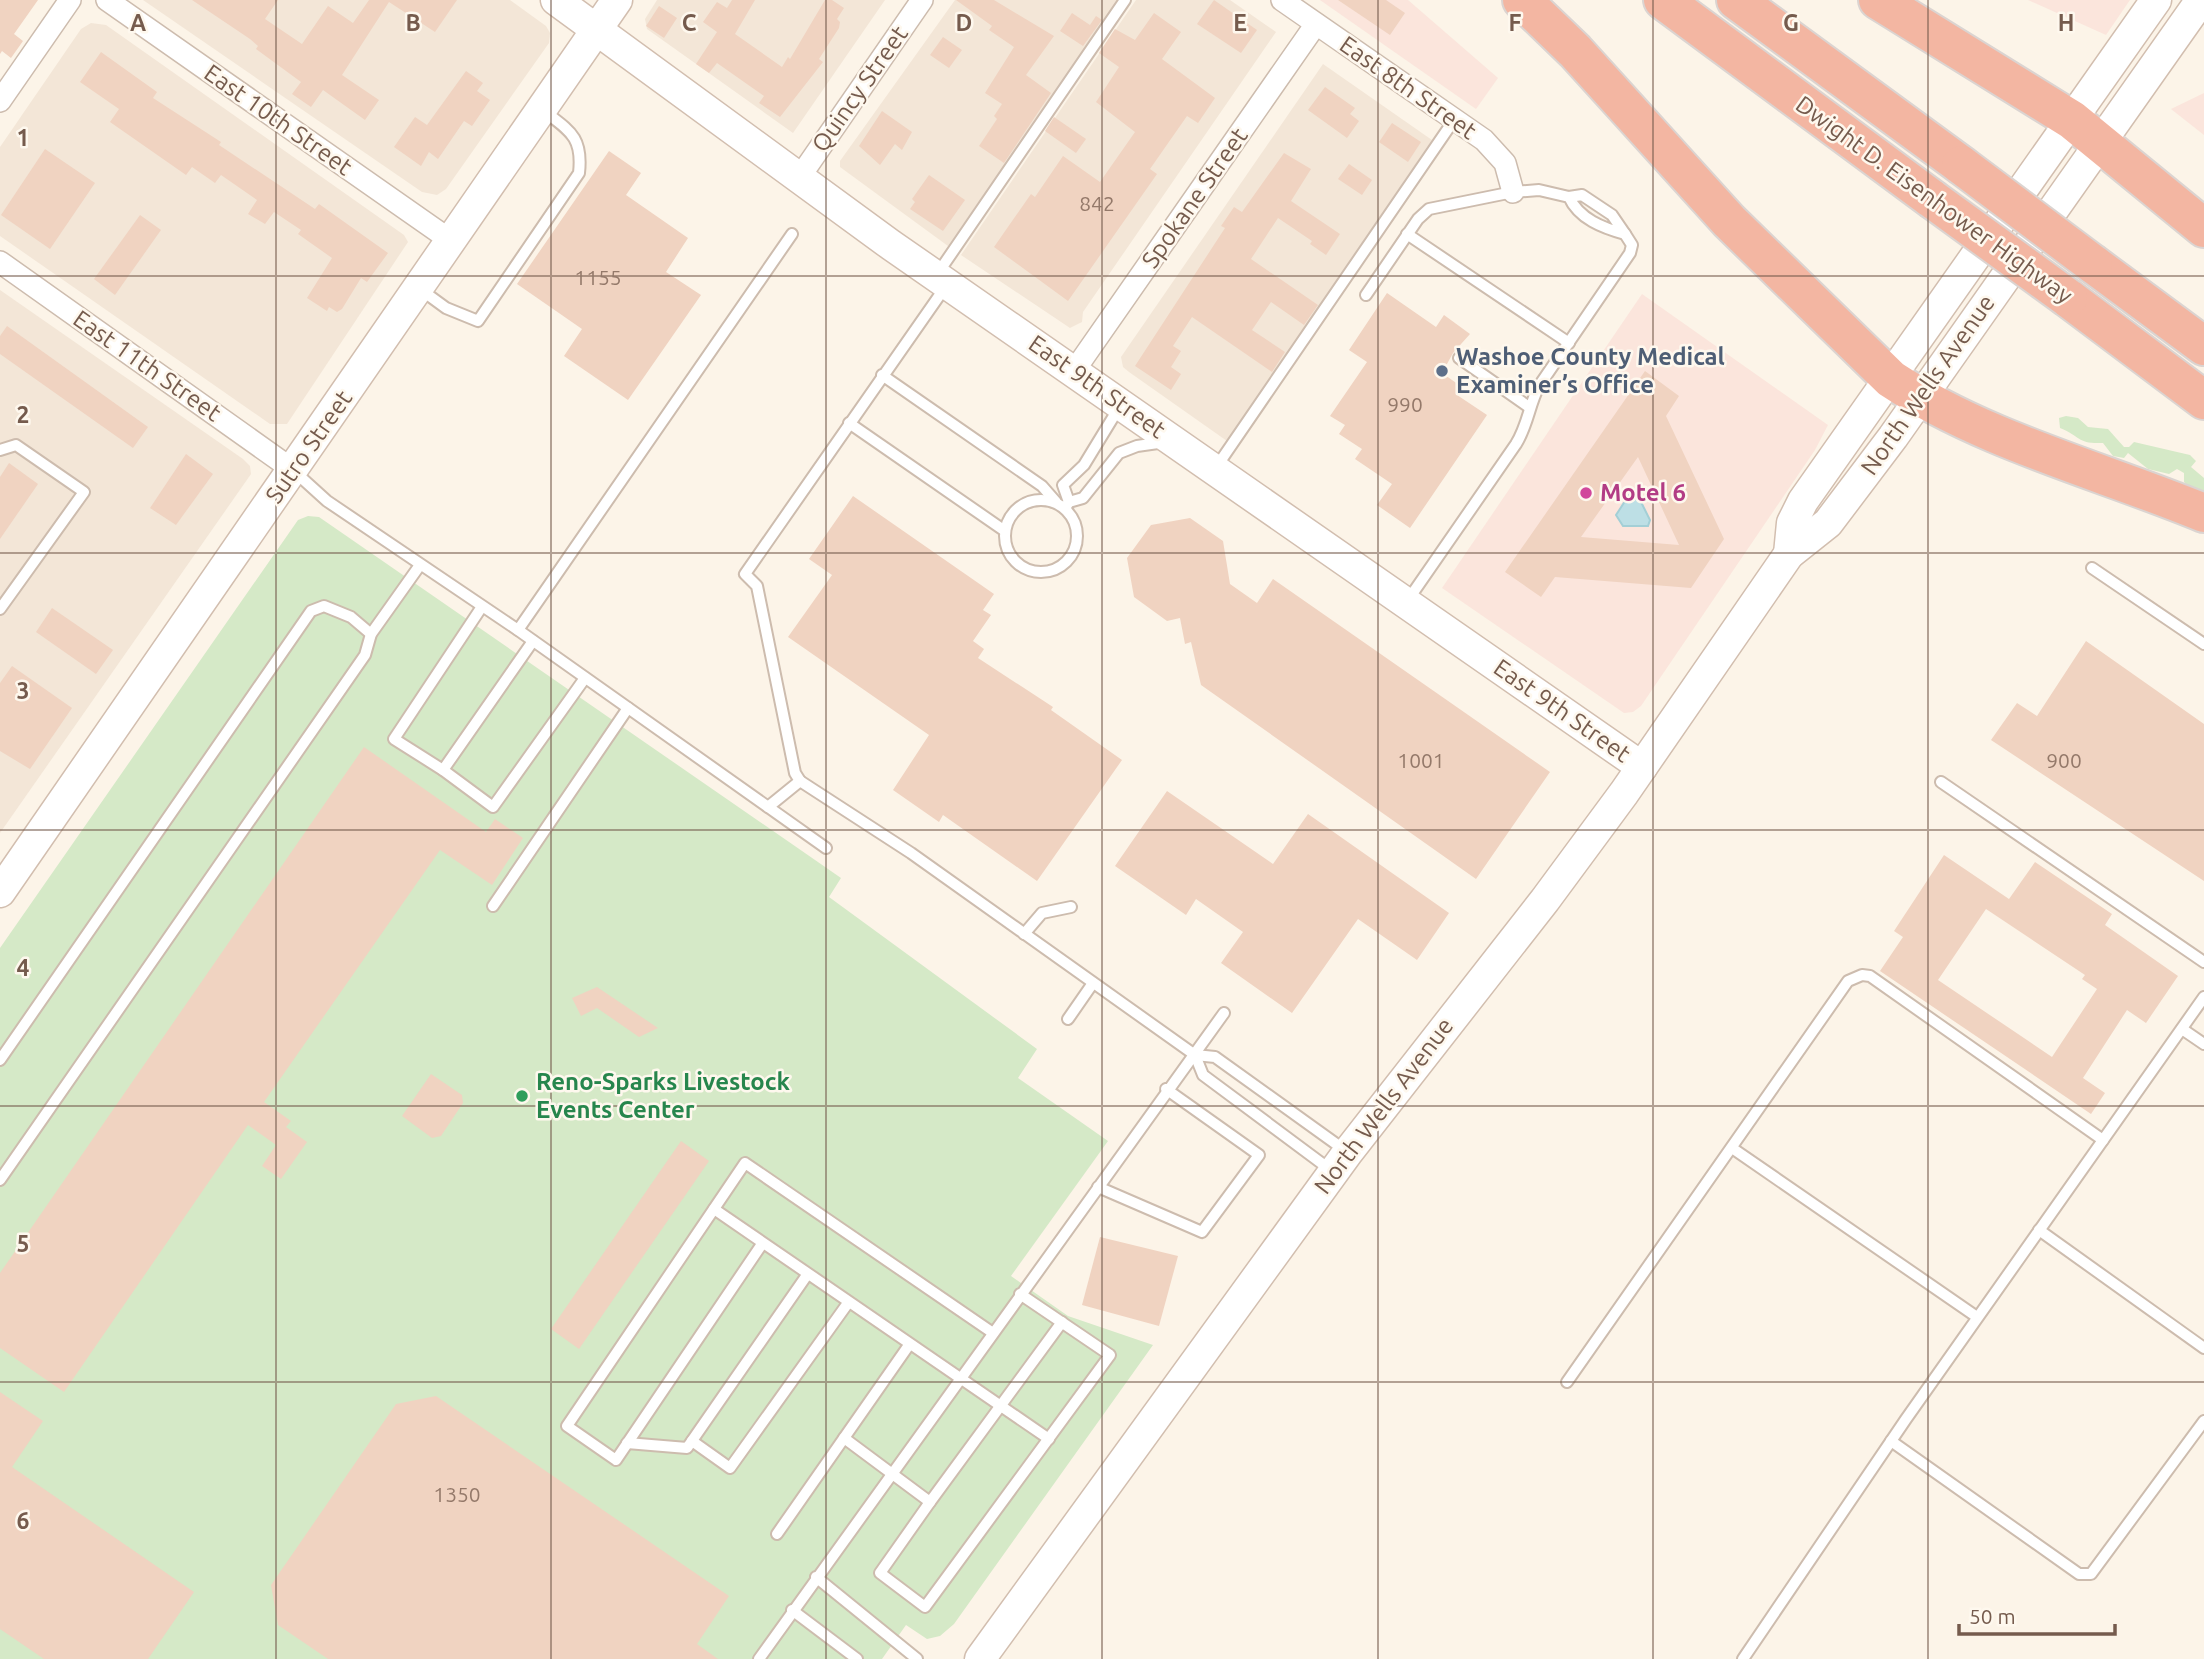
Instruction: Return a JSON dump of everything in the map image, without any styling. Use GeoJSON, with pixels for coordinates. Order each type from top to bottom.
{"type":"FeatureCollection","features":[{"type":"Feature","properties":{"kind":"highway"},"geometry":{"type":"LineString","coordinates":[[1522,0],[1575,51],[1738,230],[1905,389],[2021,443],[2204,513]]}},
{"type":"Feature","properties":{"kind":"highway","name":"Dwight D. Eisenhower Highway"},"geometry":{"type":"LineString","coordinates":[[1663,0],[2204,400]]}},
{"type":"Feature","properties":{"kind":"highway","name":"Dwight D. Eisenhower Highway"},"geometry":{"type":"LineString","coordinates":[[1736,0],[2204,346]]}},
{"type":"Feature","properties":{"kind":"highway"},"geometry":{"type":"LineString","coordinates":[[1878,0],[2086,131],[2204,228]]}},
{"type":"Feature","properties":{"kind":"street"},"geometry":{"type":"LineString","coordinates":[[0,101],[70,0]]}},
{"type":"Feature","properties":{"kind":"street","name":"East 10th Street"},"geometry":{"type":"LineString","coordinates":[[107,0],[450,240]]}},
{"type":"Feature","properties":{"kind":"street","name":"East 9th Street"},"geometry":{"type":"LineString","coordinates":[[556,0],[598,29],[625,53],[942,280],[1642,767]]}},
{"type":"Feature","properties":{"kind":"street","name":"Sutro Street"},"geometry":{"type":"LineString","coordinates":[[0,892],[617,0]]}},
{"type":"Feature","properties":{"kind":"street","name":"Quincy Street"},"geometry":{"type":"LineString","coordinates":[[799,178],[922,0]]}},
{"type":"Feature","properties":{"kind":"street","name":"East 8th Street"},"geometry":{"type":"LineString","coordinates":[[1282,0],[1497,152],[1505,163],[1513,192]]}},
{"type":"Feature","properties":{"kind":"street","name":"North Wells Avenue"},"geometry":{"type":"LineString","coordinates":[[980,1659],[1341,1162],[1545,900],[1642,767],[1789,554],[1828,523],[1905,389],[2086,131],[2156,0]]}},
{"type":"Feature","properties":{"kind":"street","name":"North Wells Avenue"},"geometry":{"type":"LineString","coordinates":[[2086,131],[2200,10]]}},
{"type":"Feature","properties":{"kind":"street","name":"Spokane Street"},"geometry":{"type":"LineString","coordinates":[[1074,371],[1316,24]]}},
{"type":"Feature","properties":{"kind":"street","name":"East 11th Street"},"geometry":{"type":"LineString","coordinates":[[0,262],[293,470]]}},
{"type":"Feature","properties":{"kind":"lane"},"geometry":{"type":"LineString","coordinates":[[1125,0],[882,375],[745,574],[757,586],[795,773],[800,781],[911,852],[1195,1055],[1215,1058],[1341,1162]]}},
{"type":"Feature","properties":{"kind":"lane"},"geometry":{"type":"LineString","coordinates":[[418,288],[446,308],[478,321],[579,173],[580,156],[574,134],[541,109]]}},
{"type":"Feature","properties":{"kind":"lane"},"geometry":{"type":"LineString","coordinates":[[1215,469],[1454,120]]}},
{"type":"Feature","properties":{"kind":"lane"},"geometry":{"type":"LineString","coordinates":[[1366,295],[1407,234],[1429,209],[1513,192],[1539,190],[1569,197],[1574,208],[1603,228],[1625,234],[1632,245],[1630,253],[1539,386],[1530,407],[1525,430],[1406,603]]}},
{"type":"Feature","properties":{"kind":"lane"},"geometry":{"type":"LineString","coordinates":[[518,630],[792,234]]}},
{"type":"Feature","properties":{"kind":"lane"},"geometry":{"type":"LineString","coordinates":[[1407,234],[1569,343]]}},
{"type":"Feature","properties":{"kind":"lane"},"geometry":{"type":"LineString","coordinates":[[1459,358],[1530,407]]}},
{"type":"Feature","properties":{"kind":"lane"},"geometry":{"type":"LineString","coordinates":[[882,375],[1064,504],[1073,517],[1077,541],[1065,563],[1055,570],[1030,570],[1019,565],[1005,544],[1008,520],[1023,504],[1045,499],[1064,504],[1083,498],[1119,453],[1138,446],[1174,441]]}},
{"type":"Feature","properties":{"kind":"lane"},"geometry":{"type":"LineString","coordinates":[[1064,504],[1063,485],[1084,465],[1121,404]]}},
{"type":"Feature","properties":{"kind":"lane"},"geometry":{"type":"LineString","coordinates":[[849,423],[1005,531]]}},
{"type":"Feature","properties":{"kind":"lane"},"geometry":{"type":"LineString","coordinates":[[0,450],[16,445],[84,492],[0,609]]}},
{"type":"Feature","properties":{"kind":"lane"},"geometry":{"type":"LineString","coordinates":[[293,470],[327,501],[481,608],[518,630],[826,848]]}},
{"type":"Feature","properties":{"kind":"lane"},"geometry":{"type":"LineString","coordinates":[[0,1180],[365,655],[371,634],[420,565]]}},
{"type":"Feature","properties":{"kind":"lane"},"geometry":{"type":"LineString","coordinates":[[2092,568],[2204,644]]}},
{"type":"Feature","properties":{"kind":"lane"},"geometry":{"type":"LineString","coordinates":[[0,1060],[311,611],[324,606],[351,617],[371,634]]}},
{"type":"Feature","properties":{"kind":"lane"},"geometry":{"type":"LineString","coordinates":[[481,608],[394,739],[443,770],[493,807],[585,678]]}},
{"type":"Feature","properties":{"kind":"lane"},"geometry":{"type":"LineString","coordinates":[[443,770],[533,641]]}},
{"type":"Feature","properties":{"kind":"lane"},"geometry":{"type":"LineString","coordinates":[[493,906],[628,708]]}},
{"type":"Feature","properties":{"kind":"lane"},"geometry":{"type":"LineString","coordinates":[[768,807],[800,781]]}},
{"type":"Feature","properties":{"kind":"lane"},"geometry":{"type":"LineString","coordinates":[[1941,782],[2204,962]]}},
{"type":"Feature","properties":{"kind":"lane"},"geometry":{"type":"LineString","coordinates":[[1024,934],[1042,913],[1071,907]]}},
{"type":"Feature","properties":{"kind":"lane"},"geometry":{"type":"LineString","coordinates":[[1567,1382],[1848,981],[1862,975],[1870,976],[2103,1140]]}},
{"type":"Feature","properties":{"kind":"lane"},"geometry":{"type":"LineString","coordinates":[[1068,1018],[1093,983]]}},
{"type":"Feature","properties":{"kind":"lane"},"geometry":{"type":"LineString","coordinates":[[1743,1659],[1977,1317],[2204,997]]}},
{"type":"Feature","properties":{"kind":"lane"},"geometry":{"type":"LineString","coordinates":[[759,1659],[1166,1089],[1195,1055],[1224,1013]]}},
{"type":"Feature","properties":{"kind":"lane"},"geometry":{"type":"LineString","coordinates":[[2182,1029],[2204,1044]]}},
{"type":"Feature","properties":{"kind":"lane"},"geometry":{"type":"LineString","coordinates":[[1195,1055],[1203,1076],[1341,1162]]}},
{"type":"Feature","properties":{"kind":"lane"},"geometry":{"type":"LineString","coordinates":[[1098,1187],[1202,1233],[1259,1155],[1166,1089]]}},
{"type":"Feature","properties":{"kind":"lane"},"geometry":{"type":"LineString","coordinates":[[1732,1148],[1977,1317]]}},
{"type":"Feature","properties":{"kind":"lane"},"geometry":{"type":"LineString","coordinates":[[762,1244],[616,1460],[566,1426],[745,1163],[993,1332]]}},
{"type":"Feature","properties":{"kind":"lane"},"geometry":{"type":"LineString","coordinates":[[714,1209],[848,1304],[1049,1439]]}},
{"type":"Feature","properties":{"kind":"lane"},"geometry":{"type":"LineString","coordinates":[[2039,1230],[2204,1348]]}},
{"type":"Feature","properties":{"kind":"lane"},"geometry":{"type":"LineString","coordinates":[[627,1443],[687,1448],[807,1275]]}},
{"type":"Feature","properties":{"kind":"lane"},"geometry":{"type":"LineString","coordinates":[[1020,1294],[1062,1322],[1110,1355],[925,1607],[880,1573],[1062,1322]]}},
{"type":"Feature","properties":{"kind":"lane"},"geometry":{"type":"LineString","coordinates":[[691,1441],[730,1468],[848,1304]]}},
{"type":"Feature","properties":{"kind":"lane"},"geometry":{"type":"LineString","coordinates":[[777,1534],[909,1345]]}},
{"type":"Feature","properties":{"kind":"lane"},"geometry":{"type":"LineString","coordinates":[[1891,1441],[2080,1574],[2091,1574],[2204,1421]]}},
{"type":"Feature","properties":{"kind":"lane"},"geometry":{"type":"LineString","coordinates":[[844,1438],[930,1502]]}},
{"type":"Feature","properties":{"kind":"lane"},"geometry":{"type":"LineString","coordinates":[[816,1577],[917,1659]]}},
{"type":"Feature","properties":{"kind":"lane"},"geometry":{"type":"LineString","coordinates":[[792,1610],[857,1659]]}},
{"type":"Feature","properties":{"kind":"shaded area"},"geometry":{"type":"Polygon","coordinates":[[[143,0],[510,0],[546,26],[550,33],[549,43],[446,189],[437,195],[422,192],[143,0]]]}},
{"type":"Feature","properties":{"kind":"shaded area"},"geometry":{"type":"Polygon","coordinates":[[[657,0],[885,0],[793,133],[647,29],[645,19],[657,0]]]}},
{"type":"Feature","properties":{"kind":"shaded area"},"geometry":{"type":"Polygon","coordinates":[[[955,0],[1119,0],[948,246],[840,167],[840,161],[955,0]]]}},
{"type":"Feature","properties":{"kind":"shaded area"},"geometry":{"type":"Polygon","coordinates":[[[1136,0],[1230,0],[1276,32],[1083,312],[1082,322],[1070,328],[961,255],[1136,0]]]}},
{"type":"Feature","properties":{"kind":"shaded area"},"geometry":{"type":"Polygon","coordinates":[[[1320,0],[1408,0],[1498,78],[1476,109],[1320,0]]]}},
{"type":"Feature","properties":{"kind":"shaded area"},"geometry":{"type":"Polygon","coordinates":[[[2028,0],[2130,0],[2106,35],[2028,0]]]}},
{"type":"Feature","properties":{"kind":"shaded area"},"geometry":{"type":"Polygon","coordinates":[[[91,23],[106,25],[404,235],[408,242],[287,424],[270,424],[0,236],[0,147],[81,29],[91,23]]]}},
{"type":"Feature","properties":{"kind":"shaded area"},"geometry":{"type":"Polygon","coordinates":[[[1323,64],[1432,140],[1227,441],[1129,372],[1123,367],[1121,357],[1323,64]]]}},
{"type":"Feature","properties":{"kind":"shaded area"},"geometry":{"type":"Polygon","coordinates":[[[2204,93],[2204,135],[2171,109],[2204,93]]]}},
{"type":"Feature","properties":{"kind":"shaded area"},"geometry":{"type":"Polygon","coordinates":[[[0,290],[243,459],[250,466],[251,474],[0,833],[0,290]]]}},
{"type":"Feature","properties":{"kind":"shaded area"},"geometry":{"type":"Polygon","coordinates":[[[1642,294],[1828,425],[1815,450],[1641,706],[1633,712],[1624,713],[1442,588],[1642,294]]]}},
{"type":"Feature","properties":{"kind":"green space"},"geometry":{"type":"Polygon","coordinates":[[[2059,418],[2078,418],[2088,427],[2108,429],[2124,447],[2129,447],[2134,442],[2190,455],[2196,461],[2191,467],[2204,478],[2204,492],[2192,489],[2184,482],[2184,473],[2177,469],[2169,474],[2148,469],[2128,453],[2124,458],[2113,456],[2103,443],[2088,442],[2060,428],[2059,418]]]}},
{"type":"Feature","properties":{"kind":"green space","name":"Reno-Sparks Livestock Events Center"},"geometry":{"type":"Polygon","coordinates":[[[308,516],[319,517],[841,878],[829,897],[1037,1049],[1018,1078],[1108,1141],[1011,1276],[1068,1316],[1153,1345],[954,1624],[940,1636],[927,1639],[906,1625],[882,1659],[0,1659],[0,948],[298,520],[308,516]]]}},
{"type":"Feature","properties":{"kind":"water"},"geometry":{"type":"Polygon","coordinates":[[[1629,495],[1638,496],[1650,520],[1648,526],[1623,526],[1616,515],[1629,495]]]}},
{"type":"Feature","properties":{"kind":"building"},"geometry":{"type":"Polygon","coordinates":[[[0,0],[38,0],[14,34],[23,41],[11,58],[2,51],[0,54],[0,0]]]}},
{"type":"Feature","properties":{"kind":"building"},"geometry":{"type":"Polygon","coordinates":[[[192,0],[278,0],[265,19],[302,44],[328,6],[353,23],[369,0],[457,0],[435,32],[389,2],[342,75],[379,100],[365,120],[323,90],[311,107],[292,94],[301,82],[256,49],[258,46],[250,39],[192,0]]]}},
{"type":"Feature","properties":{"kind":"building"},"geometry":{"type":"Polygon","coordinates":[[[732,0],[755,0],[735,34],[782,67],[788,57],[790,59],[825,0],[832,0],[844,8],[837,19],[840,22],[839,28],[819,59],[823,62],[780,117],[759,103],[764,96],[717,63],[709,73],[696,64],[717,32],[703,22],[717,2],[727,8],[732,0]]]}},
{"type":"Feature","properties":{"kind":"building"},"geometry":{"type":"Polygon","coordinates":[[[956,0],[994,0],[1054,36],[1026,75],[1051,93],[1004,163],[979,146],[997,119],[994,116],[1002,104],[985,93],[1014,47],[989,30],[992,26],[956,0]]]}},
{"type":"Feature","properties":{"kind":"building"},"geometry":{"type":"Polygon","coordinates":[[[1214,0],[1257,30],[1241,53],[1197,24],[1214,0]]]}},
{"type":"Feature","properties":{"kind":"building"},"geometry":{"type":"Polygon","coordinates":[[[1338,0],[1386,0],[1405,13],[1390,35],[1338,0]]]}},
{"type":"Feature","properties":{"kind":"building"},"geometry":{"type":"Polygon","coordinates":[[[659,6],[677,18],[664,38],[646,26],[659,6]]]}},
{"type":"Feature","properties":{"kind":"building"},"geometry":{"type":"Polygon","coordinates":[[[1072,13],[1090,25],[1096,16],[1102,20],[1083,46],[1060,31],[1072,13]]]}},
{"type":"Feature","properties":{"kind":"building"},"geometry":{"type":"Polygon","coordinates":[[[1154,13],[1181,32],[1162,59],[1215,98],[1198,123],[1187,116],[1150,169],[1157,174],[1068,301],[994,247],[1031,194],[1035,197],[1063,156],[1100,182],[1135,132],[1096,102],[1119,67],[1099,53],[1115,29],[1135,40],[1154,13]]]}},
{"type":"Feature","properties":{"kind":"building"},"geometry":{"type":"Polygon","coordinates":[[[943,37],[962,50],[949,68],[930,55],[943,37]]]}},
{"type":"Feature","properties":{"kind":"building"},"geometry":{"type":"Polygon","coordinates":[[[101,52],[157,92],[153,98],[221,142],[219,145],[315,209],[319,204],[388,253],[367,282],[361,278],[342,309],[337,312],[329,307],[327,311],[307,298],[332,258],[298,234],[301,230],[274,212],[265,224],[248,214],[257,200],[221,175],[215,183],[192,167],[186,175],[110,122],[119,109],[80,82],[101,52]]]}},
{"type":"Feature","properties":{"kind":"building"},"geometry":{"type":"Polygon","coordinates":[[[466,71],[483,83],[477,91],[490,100],[472,126],[464,121],[438,159],[429,152],[421,166],[394,147],[415,117],[427,125],[466,71]]]}},
{"type":"Feature","properties":{"kind":"building"},"geometry":{"type":"Polygon","coordinates":[[[1325,87],[1355,108],[1350,114],[1359,121],[1347,138],[1308,110],[1325,87]]]}},
{"type":"Feature","properties":{"kind":"building"},"geometry":{"type":"Polygon","coordinates":[[[882,111],[912,132],[902,150],[895,144],[880,165],[859,146],[882,111]]]}},
{"type":"Feature","properties":{"kind":"building"},"geometry":{"type":"Polygon","coordinates":[[[1054,117],[1086,139],[1076,153],[1045,131],[1054,117]]]}},
{"type":"Feature","properties":{"kind":"building"},"geometry":{"type":"Polygon","coordinates":[[[1392,123],[1421,142],[1408,162],[1379,142],[1392,123]]]}},
{"type":"Feature","properties":{"kind":"building"},"geometry":{"type":"Polygon","coordinates":[[[45,149],[95,183],[50,249],[1,215],[45,149]]]}},
{"type":"Feature","properties":{"kind":"building"},"geometry":{"type":"Polygon","coordinates":[[[609,151],[641,173],[626,195],[688,238],[666,272],[701,295],[628,400],[564,356],[582,329],[517,284],[609,151]]]}},
{"type":"Feature","properties":{"kind":"building"},"geometry":{"type":"Polygon","coordinates":[[[1284,153],[1311,169],[1291,201],[1340,234],[1326,255],[1310,244],[1312,241],[1278,218],[1251,259],[1318,305],[1304,325],[1271,302],[1252,330],[1285,352],[1272,372],[1192,317],[1173,346],[1181,351],[1171,367],[1181,374],[1171,390],[1135,366],[1225,228],[1221,226],[1234,207],[1242,212],[1284,153]]]}},
{"type":"Feature","properties":{"kind":"building"},"geometry":{"type":"Polygon","coordinates":[[[1349,164],[1372,180],[1362,195],[1338,179],[1349,164]]]}},
{"type":"Feature","properties":{"kind":"building"},"geometry":{"type":"Polygon","coordinates":[[[929,175],[965,200],[943,231],[910,209],[915,202],[912,199],[929,175]]]}},
{"type":"Feature","properties":{"kind":"building"},"geometry":{"type":"Polygon","coordinates":[[[140,215],[161,230],[115,295],[94,279],[140,215]]]}},
{"type":"Feature","properties":{"kind":"building"},"geometry":{"type":"Polygon","coordinates":[[[1387,293],[1436,327],[1444,315],[1470,334],[1453,353],[1442,373],[1462,387],[1457,395],[1487,415],[1410,528],[1377,505],[1392,484],[1355,459],[1362,449],[1339,434],[1345,425],[1330,416],[1367,362],[1349,350],[1387,293]]]}},
{"type":"Feature","properties":{"kind":"building"},"geometry":{"type":"Polygon","coordinates":[[[7,326],[148,427],[133,448],[0,354],[0,336],[7,326]]]}},
{"type":"Feature","properties":{"kind":"building","name":"Motel 6"},"geometry":{"type":"Polygon","coordinates":[[[1645,371],[1679,396],[1666,416],[1724,539],[1691,588],[1555,577],[1541,597],[1505,572],[1645,371]],[[1638,457],[1581,537],[1679,545],[1638,457]]]}},
{"type":"Feature","properties":{"kind":"building"},"geometry":{"type":"Polygon","coordinates":[[[186,454],[213,474],[176,525],[150,508],[186,454]]]}},
{"type":"Feature","properties":{"kind":"building"},"geometry":{"type":"Polygon","coordinates":[[[9,463],[38,484],[0,539],[0,477],[9,463]]]}},
{"type":"Feature","properties":{"kind":"building"},"geometry":{"type":"Polygon","coordinates":[[[853,496],[994,594],[983,610],[991,615],[973,641],[984,649],[978,658],[1053,707],[1051,710],[1122,760],[1037,881],[943,815],[939,822],[893,790],[929,735],[788,637],[832,575],[809,559],[853,496]]]}},
{"type":"Feature","properties":{"kind":"building"},"geometry":{"type":"Polygon","coordinates":[[[1190,518],[1223,541],[1230,584],[1257,603],[1273,579],[1550,772],[1476,879],[1201,685],[1191,642],[1185,644],[1180,618],[1167,621],[1134,597],[1127,558],[1151,525],[1190,518]]]}},
{"type":"Feature","properties":{"kind":"building"},"geometry":{"type":"Polygon","coordinates":[[[52,608],[113,650],[96,674],[36,632],[52,608]]]}},
{"type":"Feature","properties":{"kind":"building"},"geometry":{"type":"Polygon","coordinates":[[[2086,641],[2204,724],[2204,881],[1991,740],[2017,703],[2037,716],[2086,641]]]}},
{"type":"Feature","properties":{"kind":"building"},"geometry":{"type":"Polygon","coordinates":[[[12,666],[72,708],[30,769],[0,751],[0,683],[12,666]]]}},
{"type":"Feature","properties":{"kind":"building"},"geometry":{"type":"Polygon","coordinates":[[[364,747],[486,832],[495,819],[523,838],[492,885],[440,850],[264,1102],[291,1121],[286,1127],[307,1142],[281,1179],[262,1166],[276,1145],[248,1125],[64,1392],[0,1348],[0,1273],[364,747]]]}},
{"type":"Feature","properties":{"kind":"building"},"geometry":{"type":"Polygon","coordinates":[[[1167,791],[1273,864],[1308,814],[1449,913],[1417,960],[1358,919],[1292,1013],[1221,963],[1243,932],[1196,899],[1186,915],[1115,866],[1167,791]]]}},
{"type":"Feature","properties":{"kind":"building"},"geometry":{"type":"Polygon","coordinates":[[[1944,855],[2009,899],[2035,862],[2112,914],[2105,925],[2178,976],[2146,1023],[2127,1010],[2083,1078],[2105,1093],[2091,1114],[1880,971],[1903,937],[1894,931],[1944,855]],[[1986,909],[1938,980],[2052,1057],[2097,989],[2082,979],[2085,975],[1986,909]]]}},
{"type":"Feature","properties":{"kind":"building"},"geometry":{"type":"Polygon","coordinates":[[[597,987],[658,1028],[639,1037],[597,1008],[581,1016],[572,998],[597,987]]]}},
{"type":"Feature","properties":{"kind":"building"},"geometry":{"type":"Polygon","coordinates":[[[431,1074],[462,1095],[463,1103],[441,1136],[432,1138],[402,1116],[431,1074]]]}},
{"type":"Feature","properties":{"kind":"building"},"geometry":{"type":"Polygon","coordinates":[[[681,1141],[709,1161],[579,1349],[551,1329],[681,1141]]]}},
{"type":"Feature","properties":{"kind":"building"},"geometry":{"type":"Polygon","coordinates":[[[1100,1237],[1178,1256],[1159,1326],[1082,1305],[1100,1237]]]}},
{"type":"Feature","properties":{"kind":"building"},"geometry":{"type":"Polygon","coordinates":[[[0,1392],[43,1421],[12,1467],[194,1592],[148,1659],[44,1659],[0,1629],[0,1392]]]}},
{"type":"Feature","properties":{"kind":"building"},"geometry":{"type":"Polygon","coordinates":[[[436,1396],[729,1596],[697,1644],[718,1659],[328,1659],[278,1625],[271,1585],[396,1404],[436,1396]]]}},
{"type":"Feature","properties":{"kind":"place","name":"Washoe County Medical Examiner’s Office"},"geometry":{"type":"Point","coordinates":[1442,371]}},
{"type":"Feature","properties":{"kind":"place","name":"Motel 6"},"geometry":{"type":"Point","coordinates":[1586,493]}},
{"type":"Feature","properties":{"kind":"place","name":"Reno-Sparks Livestock Events Center"},"geometry":{"type":"Point","coordinates":[522,1096]}}]}
